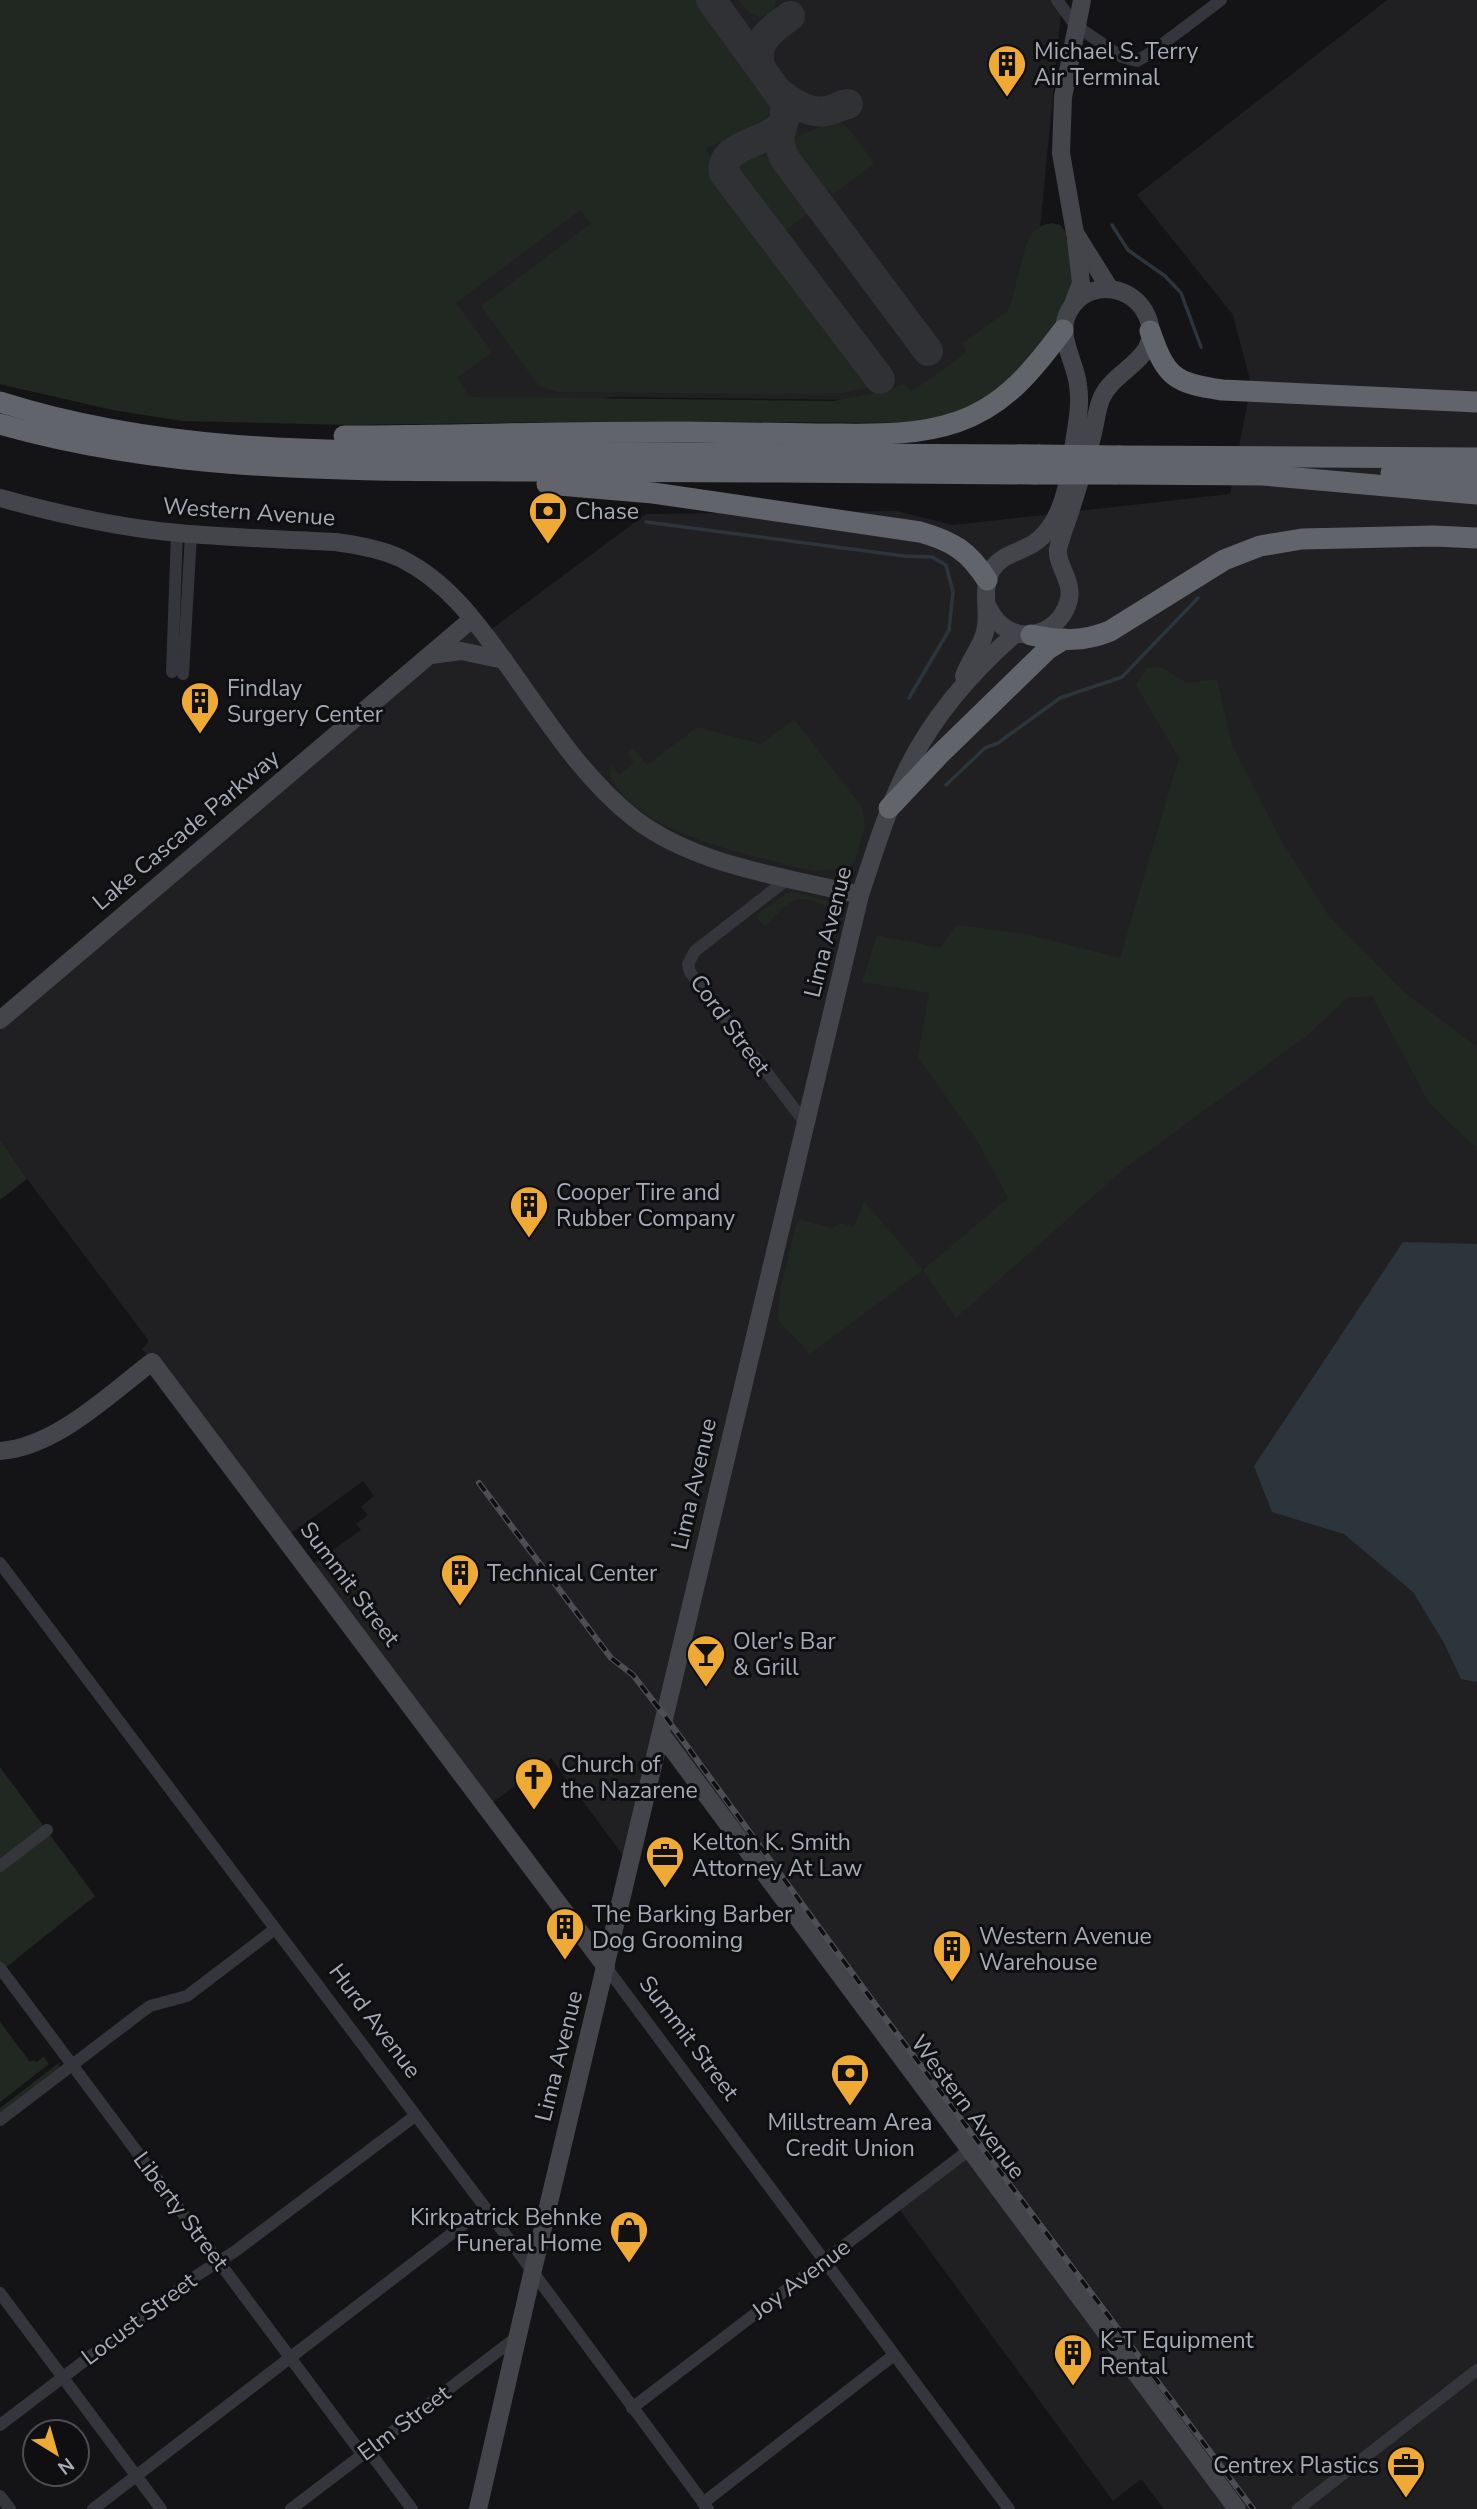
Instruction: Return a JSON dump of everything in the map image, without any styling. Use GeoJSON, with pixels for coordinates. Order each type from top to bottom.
{"type":"FeatureCollection","features":[{"type":"Feature","properties":{"kind":"highway"},"geometry":{"type":"LineString","coordinates":[[132,435],[266,437],[641,432],[909,433],[932,430],[960,421],[996,402],[1024,380],[1063,330]]}},
{"type":"Feature","properties":{"kind":"highway"},"geometry":{"type":"LineString","coordinates":[[1150,331],[1165,366],[1181,382],[1194,386],[1222,390],[1473,401]]}},
{"type":"Feature","properties":{"kind":"highway"},"geometry":{"type":"LineString","coordinates":[[0,402],[45,416],[132,435],[215,445],[310,450],[1037,465]]}},
{"type":"Feature","properties":{"kind":"highway"},"geometry":{"type":"LineString","coordinates":[[0,424],[90,446],[172,459],[323,469],[473,471],[1117,465],[1477,458]]}},
{"type":"Feature","properties":{"kind":"highway"},"geometry":{"type":"LineString","coordinates":[[222,464],[251,476],[511,481],[615,489],[920,532],[962,548],[987,580]]}},
{"type":"Feature","properties":{"kind":"highway"},"geometry":{"type":"LineString","coordinates":[[1117,465],[1477,494]]}},
{"type":"Feature","properties":{"kind":"highway"},"geometry":{"type":"LineString","coordinates":[[1263,475],[1300,472],[1477,474]]}},
{"type":"Feature","properties":{"kind":"highway"},"geometry":{"type":"LineString","coordinates":[[1024,634],[1065,639],[1092,638],[1110,631],[1224,560],[1260,546],[1302,539],[1434,536],[1477,538]]}},
{"type":"Feature","properties":{"kind":"highway"},"geometry":{"type":"LineString","coordinates":[[1434,536],[1477,547]]}},
{"type":"Feature","properties":{"kind":"highway"},"geometry":{"type":"LineString","coordinates":[[889,808],[939,755],[1048,649],[1065,639]]}},
{"type":"Feature","properties":{"kind":"main road"},"geometry":{"type":"LineString","coordinates":[[1024,634],[1004,628],[994,618],[985,594],[987,580],[993,568],[1002,559],[1036,542],[1052,523],[1065,497],[1079,408],[1078,384],[1063,330],[1081,283],[1061,153],[1063,97],[1082,0]]}},
{"type":"Feature","properties":{"kind":"main road"},"geometry":{"type":"LineString","coordinates":[[1075,233],[1110,289]]}},
{"type":"Feature","properties":{"kind":"main road"},"geometry":{"type":"LineString","coordinates":[[1073,305],[1083,295],[1096,290],[1122,291],[1143,307],[1150,331]]}},
{"type":"Feature","properties":{"kind":"main road","name":"Lima Avenue"},"geometry":{"type":"LineString","coordinates":[[478,2509],[860,895],[889,808],[914,755],[958,692],[990,655],[1024,634],[1045,631],[1066,611],[1070,596],[1069,582],[1057,552],[1085,464],[1102,396],[1143,355],[1150,331]]}},
{"type":"Feature","properties":{"kind":"main road","name":"Western Avenue"},"geometry":{"type":"LineString","coordinates":[[0,498],[63,514],[184,534],[335,542],[386,552],[424,572],[444,588],[472,619]]}},
{"type":"Feature","properties":{"kind":"main road"},"geometry":{"type":"LineString","coordinates":[[958,692],[965,671],[984,637],[988,607]]}},
{"type":"Feature","properties":{"kind":"main road"},"geometry":{"type":"LineString","coordinates":[[472,619],[594,780],[636,819],[667,839],[701,854],[860,895]]}},
{"type":"Feature","properties":{"kind":"main road","name":"Lake Cascade Parkway"},"geometry":{"type":"LineString","coordinates":[[0,1020],[472,619]]}},
{"type":"Feature","properties":{"kind":"main road"},"geometry":{"type":"LineString","coordinates":[[428,656],[461,651],[503,660]]}},
{"type":"Feature","properties":{"kind":"main road","name":"Summit Street"},"geometry":{"type":"LineString","coordinates":[[0,1451],[21,1448],[52,1436],[152,1362],[607,1967]]}},
{"type":"Feature","properties":{"kind":"main road","name":"Western Avenue"},"geometry":{"type":"LineString","coordinates":[[661,1734],[1237,2509]]}},
{"type":"Feature","properties":{"kind":"street"},"geometry":{"type":"LineString","coordinates":[[1057,0],[1075,25],[1122,57],[1137,61],[1221,0]]}},
{"type":"Feature","properties":{"kind":"street"},"geometry":{"type":"LineString","coordinates":[[178,673],[184,534]]}},
{"type":"Feature","properties":{"kind":"street","name":"Cord Street"},"geometry":{"type":"LineString","coordinates":[[789,878],[695,951],[688,964],[690,972],[704,991],[806,1124]]}},
{"type":"Feature","properties":{"kind":"street","name":"Hurd Avenue"},"geometry":{"type":"LineString","coordinates":[[0,1563],[485,2208],[705,2506]]}},
{"type":"Feature","properties":{"kind":"street"},"geometry":{"type":"LineString","coordinates":[[0,1866],[47,1830]]}},
{"type":"Feature","properties":{"kind":"street"},"geometry":{"type":"LineString","coordinates":[[0,2120],[149,2006],[187,1996],[275,1929]]}},
{"type":"Feature","properties":{"kind":"street","name":"Summit Street"},"geometry":{"type":"LineString","coordinates":[[607,1967],[1009,2509]]}},
{"type":"Feature","properties":{"kind":"street","name":"Liberty Street"},"geometry":{"type":"LineString","coordinates":[[0,1968],[289,2357],[412,2509]]}},
{"type":"Feature","properties":{"kind":"street","name":"Locust Street"},"geometry":{"type":"LineString","coordinates":[[0,2425],[415,2116]]}},
{"type":"Feature","properties":{"kind":"street","name":"Joy Avenue"},"geometry":{"type":"LineString","coordinates":[[632,2408],[969,2150]]}},
{"type":"Feature","properties":{"kind":"street"},"geometry":{"type":"LineString","coordinates":[[93,2509],[485,2208]]}},
{"type":"Feature","properties":{"kind":"street"},"geometry":{"type":"LineString","coordinates":[[0,2293],[161,2509]]}},
{"type":"Feature","properties":{"kind":"street","name":"Elm Street"},"geometry":{"type":"LineString","coordinates":[[290,2509],[517,2337]]}},
{"type":"Feature","properties":{"kind":"street"},"geometry":{"type":"LineString","coordinates":[[705,2506],[894,2355]]}},
{"type":"Feature","properties":{"kind":"street"},"geometry":{"type":"LineString","coordinates":[[1298,2509],[1477,2370]]}},
{"type":"Feature","properties":{"kind":"street"},"geometry":{"type":"LineString","coordinates":[[0,2496],[10,2509]]}},
{"type":"Feature","properties":{"kind":"shaded area"},"geometry":{"type":"Polygon","coordinates":[[[0,0],[1052,0],[1061,12],[1038,250],[1011,351],[941,401],[611,397],[561,411],[212,404],[0,0]]]}},
{"type":"Feature","properties":{"kind":"shaded area"},"geometry":{"type":"Polygon","coordinates":[[[0,0],[696,0],[774,104],[765,119],[756,125],[706,148],[719,179],[868,379],[868,388],[841,393],[808,394],[559,392],[539,386],[481,306],[591,223],[580,210],[456,303],[492,352],[457,378],[469,395],[475,397],[834,401],[905,384],[911,392],[967,352],[962,344],[1007,311],[1026,245],[1032,232],[1043,225],[1060,225],[1066,233],[1074,274],[1073,287],[1063,311],[1037,349],[1013,377],[969,408],[922,423],[636,421],[349,425],[182,421],[113,410],[0,384],[0,0]]]}},
{"type":"Feature","properties":{"kind":"shaded area"},"geometry":{"type":"Polygon","coordinates":[[[738,0],[776,0],[771,12],[760,17],[750,13],[738,0]]]}},
{"type":"Feature","properties":{"kind":"shaded area"},"geometry":{"type":"Polygon","coordinates":[[[1387,0],[1477,0],[1477,2509],[1164,2509],[1141,2479],[1113,2501],[897,2206],[969,2150],[662,1735],[630,1865],[551,1758],[486,1808],[307,1568],[361,1530],[356,1524],[368,1515],[361,1507],[374,1496],[363,1481],[285,1538],[142,1349],[149,1341],[0,1139],[0,1020],[472,619],[485,634],[646,514],[896,511],[953,525],[1230,494],[1251,384],[1233,315],[1137,195],[1387,0]]]}},
{"type":"Feature","properties":{"kind":"shaded area"},"geometry":{"type":"Polygon","coordinates":[[[837,120],[849,129],[874,163],[833,195],[828,189],[821,193],[791,149],[796,137],[837,120]]]}},
{"type":"Feature","properties":{"kind":"shaded area"},"geometry":{"type":"Polygon","coordinates":[[[761,152],[773,154],[814,209],[780,234],[732,170],[735,163],[761,152]]]}},
{"type":"Feature","properties":{"kind":"shaded area"},"geometry":{"type":"Polygon","coordinates":[[[1161,667],[1187,683],[1217,679],[1232,745],[1282,842],[1329,916],[1405,993],[1477,1047],[1477,1149],[1429,1103],[1372,996],[1347,998],[1308,1035],[1125,1168],[956,1318],[923,1270],[1008,1198],[978,1142],[918,1057],[929,993],[862,982],[877,935],[940,948],[957,925],[1030,935],[1120,958],[1179,758],[1136,685],[1147,668],[1161,667]]]}},
{"type":"Feature","properties":{"kind":"shaded area"},"geometry":{"type":"Polygon","coordinates":[[[794,719],[862,807],[865,826],[855,860],[849,868],[816,871],[800,868],[694,838],[643,812],[623,795],[610,775],[611,765],[619,775],[634,763],[627,753],[633,748],[647,765],[697,727],[761,744],[794,719]]]}},
{"type":"Feature","properties":{"kind":"shaded area"},"geometry":{"type":"Polygon","coordinates":[[[791,891],[836,903],[839,910],[798,899],[765,926],[758,919],[758,913],[791,891]]]}},
{"type":"Feature","properties":{"kind":"shaded area"},"geometry":{"type":"Polygon","coordinates":[[[0,1139],[27,1179],[0,1200],[0,1139]]]}},
{"type":"Feature","properties":{"kind":"shaded area"},"geometry":{"type":"Polygon","coordinates":[[[864,1201],[923,1270],[810,1354],[778,1320],[780,1292],[796,1225],[800,1220],[832,1228],[840,1223],[854,1227],[864,1201]]]}},
{"type":"Feature","properties":{"kind":"shaded area"},"geometry":{"type":"Polygon","coordinates":[[[1403,1242],[1477,1244],[1477,1682],[1461,1679],[1444,1643],[1413,1592],[1344,1534],[1272,1512],[1254,1466],[1403,1242]]]}},
{"type":"Feature","properties":{"kind":"shaded area"},"geometry":{"type":"Polygon","coordinates":[[[0,1767],[95,1896],[0,1972],[0,1767]]]}},
{"type":"Feature","properties":{"kind":"shaded area"},"geometry":{"type":"Polygon","coordinates":[[[0,2022],[30,2062],[44,2057],[49,2064],[0,2102],[0,2022]]]}},
{"type":"Feature","properties":{"kind":"shaded area"},"geometry":{"type":"Polygon","coordinates":[[[60,2062],[58,2068],[0,2113],[0,2108],[60,2062]]]}},
{"type":"Feature","properties":{"kind":"waterway"},"geometry":{"type":"LineString","coordinates":[[1112,225],[1128,250],[1165,276],[1181,293],[1201,347]]}},
{"type":"Feature","properties":{"kind":"waterway"},"geometry":{"type":"LineString","coordinates":[[646,522],[904,556],[932,557],[946,565],[953,592],[949,630],[909,698]]}},
{"type":"Feature","properties":{"kind":"waterway"},"geometry":{"type":"LineString","coordinates":[[946,785],[985,748],[998,743],[1060,698],[1122,677],[1198,598]]}},
{"type":"Feature","properties":{"kind":"taxiway"},"geometry":{"type":"LineString","coordinates":[[711,0],[785,102],[785,118],[780,136],[785,159],[928,351]]}},
{"type":"Feature","properties":{"kind":"taxiway"},"geometry":{"type":"LineString","coordinates":[[760,65],[762,42],[790,16]]}},
{"type":"Feature","properties":{"kind":"taxiway"},"geometry":{"type":"LineString","coordinates":[[782,95],[808,110],[820,112],[848,104]]}},
{"type":"Feature","properties":{"kind":"taxiway"},"geometry":{"type":"LineString","coordinates":[[782,125],[736,150],[724,163],[724,173],[880,379]]}},
{"type":"Feature","properties":{"kind":"railway"},"geometry":{"type":"LineString","coordinates":[[479,1483],[611,1658],[633,1675],[665,1716],[880,2011],[1253,2509]]}},
{"type":"Feature","properties":{"kind":"place","name":"Michael S. Terry Air Terminal"},"geometry":{"type":"Point","coordinates":[1007,98]}},
{"type":"Feature","properties":{"kind":"place","name":"Chase"},"geometry":{"type":"Point","coordinates":[548,545]}},
{"type":"Feature","properties":{"kind":"place","name":"Findlay Surgery Center"},"geometry":{"type":"Point","coordinates":[200,735]}},
{"type":"Feature","properties":{"kind":"place","name":"Cooper Tire and Rubber Company"},"geometry":{"type":"Point","coordinates":[529,1239]}},
{"type":"Feature","properties":{"kind":"place","name":"Technical Center"},"geometry":{"type":"Point","coordinates":[460,1607]}},
{"type":"Feature","properties":{"kind":"place","name":"Oler's Bar & Grill"},"geometry":{"type":"Point","coordinates":[706,1688]}},
{"type":"Feature","properties":{"kind":"place","name":"Church of the Nazarene"},"geometry":{"type":"Point","coordinates":[534,1811]}},
{"type":"Feature","properties":{"kind":"place","name":"Kelton K. Smith Attorney At Law"},"geometry":{"type":"Point","coordinates":[665,1889]}},
{"type":"Feature","properties":{"kind":"place","name":"The Barking Barber Dog Grooming"},"geometry":{"type":"Point","coordinates":[565,1961]}},
{"type":"Feature","properties":{"kind":"place","name":"Western Avenue Warehouse"},"geometry":{"type":"Point","coordinates":[952,1983]}},
{"type":"Feature","properties":{"kind":"place","name":"Millstream Area Credit Union"},"geometry":{"type":"Point","coordinates":[850,2107]}},
{"type":"Feature","properties":{"kind":"place","name":"Kirkpatrick Behnke Funeral Home"},"geometry":{"type":"Point","coordinates":[629,2264]}},
{"type":"Feature","properties":{"kind":"place","name":"K-T Equipment Rental"},"geometry":{"type":"Point","coordinates":[1073,2387]}},
{"type":"Feature","properties":{"kind":"place","name":"Centrex Plastics"},"geometry":{"type":"Point","coordinates":[1406,2499]}}]}
